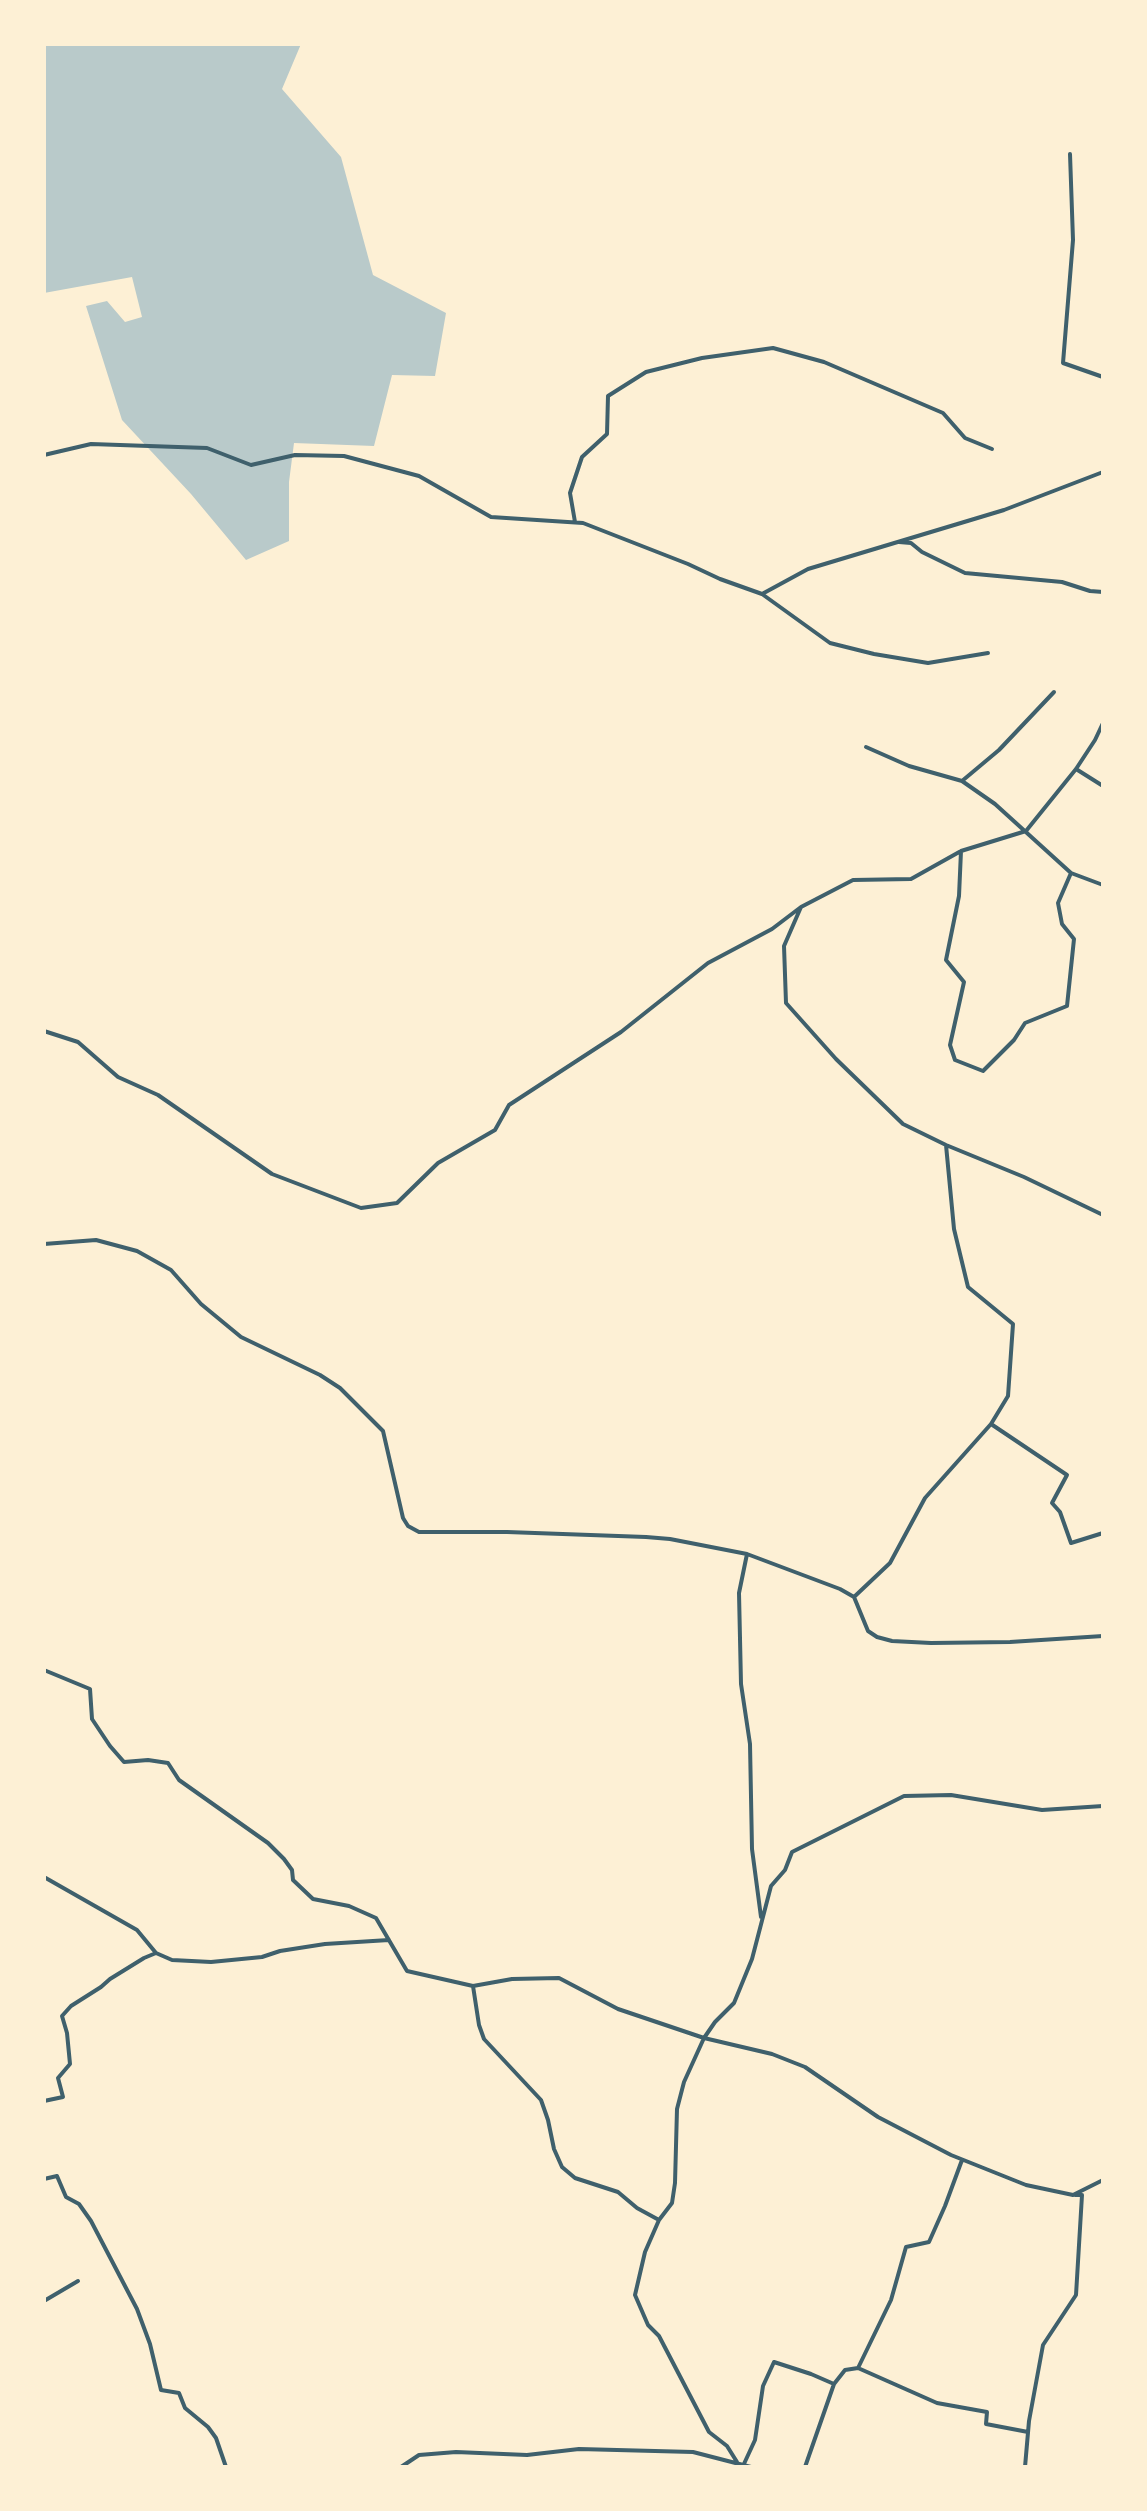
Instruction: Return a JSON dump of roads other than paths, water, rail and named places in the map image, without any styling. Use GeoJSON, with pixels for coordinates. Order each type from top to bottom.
{"type":"FeatureCollection","features":[{"type":"Feature","properties":{"kind":"street"},"geometry":{"type":"LineString","coordinates":[[1070,154],[1073,240],[1063,363],[1103,377]]}},
{"type":"Feature","properties":{"kind":"street"},"geometry":{"type":"LineString","coordinates":[[575,522],[570,493],[582,457],[607,434],[608,396],[646,372],[702,358],[773,348],[824,362],[943,413],[965,438],[992,449]]}},
{"type":"Feature","properties":{"kind":"street"},"geometry":{"type":"LineString","coordinates":[[44,455],[91,444],[207,448],[251,465],[295,455],[344,456],[419,476],[491,517],[583,523],[762,594],[830,643],[928,663],[988,653]]}},
{"type":"Feature","properties":{"kind":"street"},"geometry":{"type":"LineString","coordinates":[[762,594],[808,569],[1004,510],[1103,472]]}},
{"type":"Feature","properties":{"kind":"street"},"geometry":{"type":"LineString","coordinates":[[897,542],[911,543],[965,573],[1062,582],[1103,592]]}},
{"type":"Feature","properties":{"kind":"street"},"geometry":{"type":"LineString","coordinates":[[962,781],[999,750],[1054,692]]}},
{"type":"Feature","properties":{"kind":"street"},"geometry":{"type":"LineString","coordinates":[[44,1031],[78,1042],[118,1077],[158,1095],[272,1174],[361,1208],[397,1203],[438,1163],[495,1130],[509,1105],[621,1032],[708,963],[772,929],[801,907],[853,880],[911,879],[961,851],[1026,831],[1076,769],[1103,723]]}},
{"type":"Feature","properties":{"kind":"street"},"geometry":{"type":"LineString","coordinates":[[866,747],[909,766],[962,781],[995,804],[1071,873],[1103,885]]}},
{"type":"Feature","properties":{"kind":"street"},"geometry":{"type":"LineString","coordinates":[[1076,769],[1103,786]]}},
{"type":"Feature","properties":{"kind":"street"},"geometry":{"type":"LineString","coordinates":[[961,851],[959,896],[946,960],[964,982],[950,1045],[955,1060],[983,1071],[1014,1040],[1025,1023],[1067,1006],[1074,939],[1062,924],[1058,903],[1071,873]]}},
{"type":"Feature","properties":{"kind":"street"},"geometry":{"type":"LineString","coordinates":[[801,907],[784,946],[786,1003],[836,1059],[903,1124],[1103,1215]]}},
{"type":"Feature","properties":{"kind":"street"},"geometry":{"type":"LineString","coordinates":[[854,1597],[890,1563],[925,1498],[991,1424],[1008,1396],[1013,1324],[968,1287],[954,1229],[946,1145]]}},
{"type":"Feature","properties":{"kind":"street"},"geometry":{"type":"LineString","coordinates":[[44,1244],[96,1240],[137,1251],[171,1270],[201,1304],[241,1337],[340,1388],[383,1431],[403,1518],[408,1526],[419,1532],[646,1537],[747,1554],[854,1597],[868,1631],[892,1641],[1010,1642],[1103,1636]]}},
{"type":"Feature","properties":{"kind":"street"},"geometry":{"type":"LineString","coordinates":[[991,1424],[1067,1475],[1052,1503],[1060,1512],[1071,1543],[1103,1533]]}},
{"type":"Feature","properties":{"kind":"street"},"geometry":{"type":"LineString","coordinates":[[747,1554],[739,1593],[741,1684],[750,1744],[752,1849],[761,1919]]}},
{"type":"Feature","properties":{"kind":"street"},"geometry":{"type":"LineString","coordinates":[[44,1670],[90,1689],[92,1719],[124,1762],[148,1760],[168,1763],[179,1780],[268,1843],[292,1870],[293,1880],[313,1899],[349,1906],[376,1918],[407,1971],[473,1986],[512,1979],[559,1978],[618,2009],[704,2038],[772,2054],[805,2067],[878,2117],[962,2159],[1026,2185],[1082,2195],[1076,2295],[1043,2345],[1025,2467]]}},
{"type":"Feature","properties":{"kind":"street"},"geometry":{"type":"LineString","coordinates":[[737,2462],[727,2446],[709,2432],[659,2336],[648,2325],[635,2295],[645,2252],[659,2220],[672,2203],[677,2109],[684,2082],[704,2038],[734,2003],[752,1959],[771,1886],[785,1870],[792,1852],[904,1796],[951,1795],[1042,1810],[1103,1806]]}},
{"type":"Feature","properties":{"kind":"street"},"geometry":{"type":"LineString","coordinates":[[44,1877],[137,1930],[156,1953],[172,1960],[211,1962],[262,1957],[325,1944],[389,1940]]}},
{"type":"Feature","properties":{"kind":"street"},"geometry":{"type":"LineString","coordinates":[[44,2101],[63,2097],[58,2078],[70,2064],[62,2016],[71,2006],[110,1979],[156,1953]]}},
{"type":"Feature","properties":{"kind":"street"},"geometry":{"type":"LineString","coordinates":[[473,1986],[484,2039],[541,2100],[562,2167],[575,2178],[618,2192],[637,2208],[659,2220]]}},
{"type":"Feature","properties":{"kind":"street"},"geometry":{"type":"LineString","coordinates":[[858,2368],[891,2300],[906,2247],[929,2242],[962,2159]]}},
{"type":"Feature","properties":{"kind":"street"},"geometry":{"type":"LineString","coordinates":[[44,2179],[57,2176],[66,2197],[79,2204],[91,2221],[137,2309],[150,2344],[161,2390],[179,2393],[185,2408],[208,2427],[216,2438],[226,2467]]}},
{"type":"Feature","properties":{"kind":"street"},"geometry":{"type":"LineString","coordinates":[[1073,2195],[1103,2180]]}},
{"type":"Feature","properties":{"kind":"street"},"geometry":{"type":"LineString","coordinates":[[44,2301],[78,2281]]}},
{"type":"Feature","properties":{"kind":"street"},"geometry":{"type":"LineString","coordinates":[[743,2466],[755,2440],[763,2386],[774,2362],[834,2384]]}},
{"type":"Feature","properties":{"kind":"street"},"geometry":{"type":"LineString","coordinates":[[805,2467],[834,2384],[845,2370],[858,2368],[937,2403],[987,2412],[986,2424],[1028,2432]]}},
{"type":"Feature","properties":{"kind":"street"},"geometry":{"type":"LineString","coordinates":[[401,2467],[419,2455],[456,2452],[527,2455],[579,2449],[693,2452],[751,2467]]}}]}
